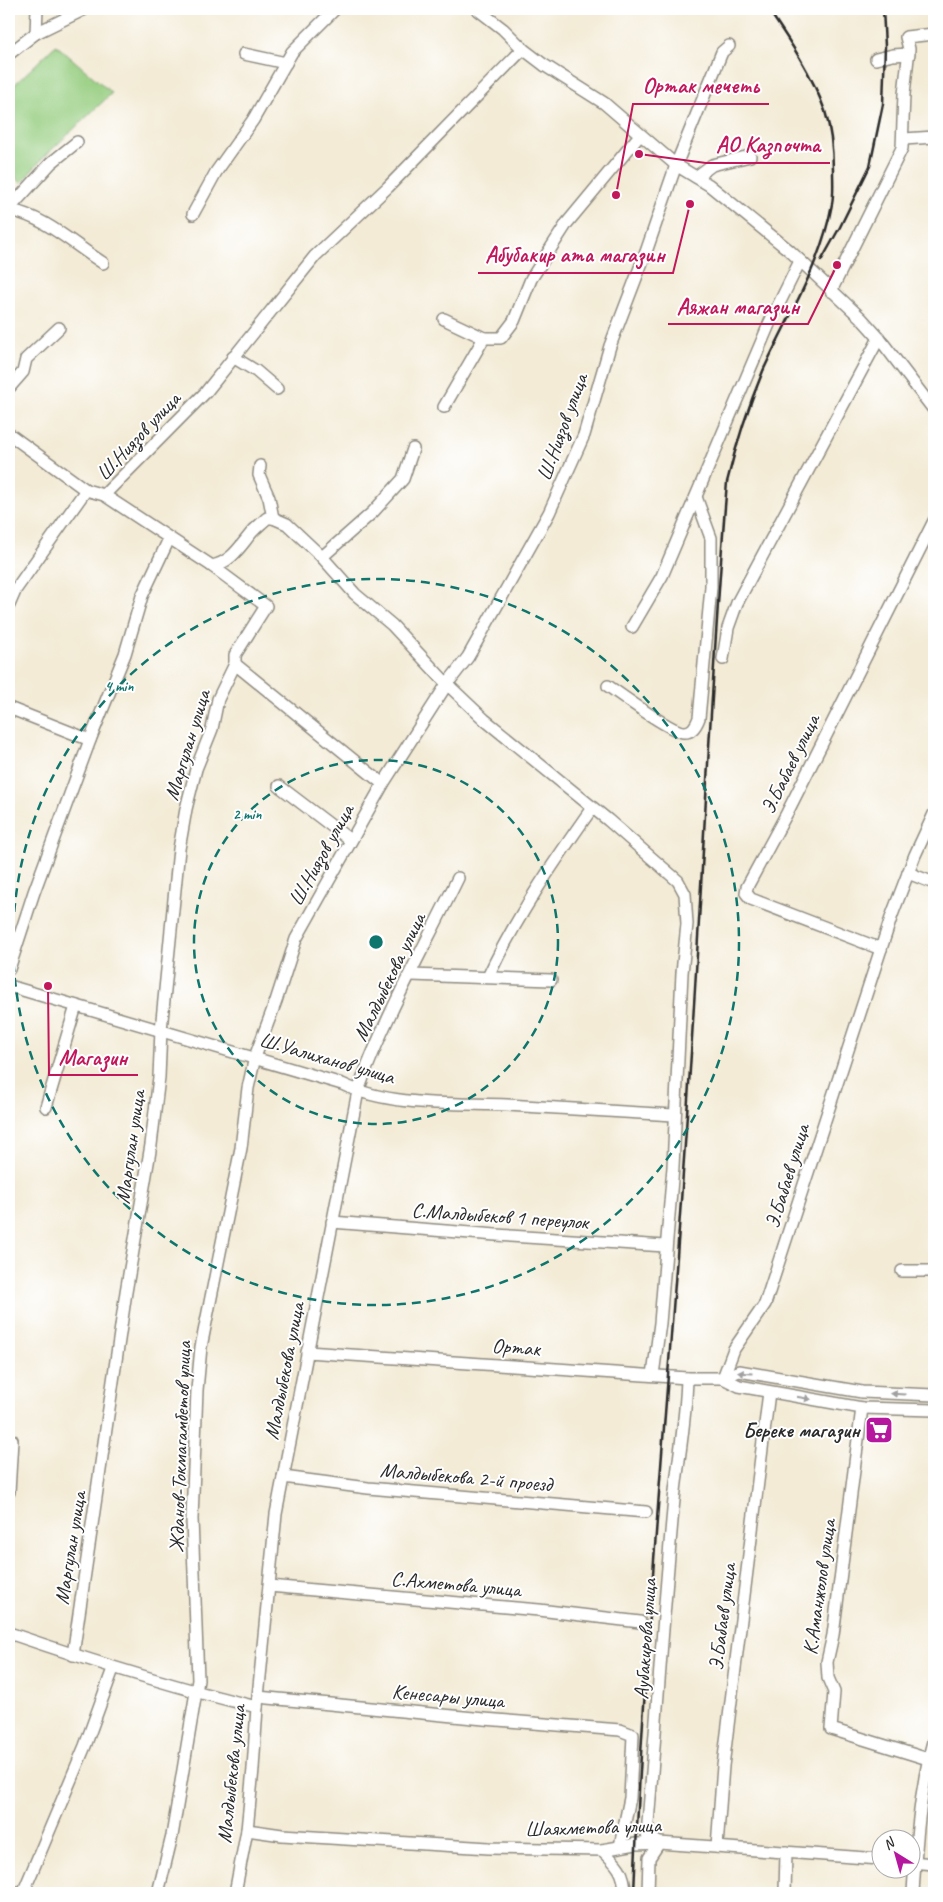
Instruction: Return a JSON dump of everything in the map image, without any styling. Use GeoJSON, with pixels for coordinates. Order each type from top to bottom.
{"type":"FeatureCollection","features":[{"type":"Feature","properties":{"kind":"street"},"geometry":{"type":"LineString","coordinates":[[36,33],[37,9]]}},
{"type":"Feature","properties":{"kind":"street"},"geometry":{"type":"LineString","coordinates":[[9,54],[36,33],[85,9]]}},
{"type":"Feature","properties":{"kind":"street"},"geometry":{"type":"LineString","coordinates":[[193,214],[216,172],[252,120],[292,52],[335,9]]}},
{"type":"Feature","properties":{"kind":"street"},"geometry":{"type":"LineString","coordinates":[[477,9],[544,65],[604,103],[676,165],[709,185],[800,261],[880,338],[934,410]]}},
{"type":"Feature","properties":{"kind":"street"},"geometry":{"type":"LineString","coordinates":[[831,291],[902,148],[904,139],[904,94],[909,54],[906,37],[934,34]]}},
{"type":"Feature","properties":{"kind":"street","name":"Ш.Ниязов улица"},"geometry":{"type":"LineString","coordinates":[[255,1058],[296,940],[350,840],[383,784],[447,684],[468,658],[549,513],[584,435],[610,346],[646,252],[676,165],[722,52],[730,46]]}},
{"type":"Feature","properties":{"kind":"street","name":"Ш.Ниязов улица"},"geometry":{"type":"LineString","coordinates":[[212,566],[104,494],[206,392],[315,256],[388,187],[523,49]]}},
{"type":"Feature","properties":{"kind":"street"},"geometry":{"type":"LineString","coordinates":[[244,54],[286,63]]}},
{"type":"Feature","properties":{"kind":"street"},"geometry":{"type":"LineString","coordinates":[[876,59],[909,54]]}},
{"type":"Feature","properties":{"kind":"street"},"geometry":{"type":"LineString","coordinates":[[444,319],[484,338],[502,338],[514,321],[531,278],[566,223],[640,135]]}},
{"type":"Feature","properties":{"kind":"street"},"geometry":{"type":"LineString","coordinates":[[904,139],[934,136]]}},
{"type":"Feature","properties":{"kind":"street"},"geometry":{"type":"LineString","coordinates":[[76,142],[51,162],[9,209],[43,222],[103,263]]}},
{"type":"Feature","properties":{"kind":"street"},"geometry":{"type":"LineString","coordinates":[[696,177],[712,165],[750,156]]}},
{"type":"Feature","properties":{"kind":"street"},"geometry":{"type":"LineString","coordinates":[[632,627],[662,576],[770,322],[800,261]]}},
{"type":"Feature","properties":{"kind":"street"},"geometry":{"type":"LineString","coordinates":[[9,388],[23,372],[26,359],[58,328]]}},
{"type":"Feature","properties":{"kind":"street"},"geometry":{"type":"LineString","coordinates":[[444,407],[484,338]]}},
{"type":"Feature","properties":{"kind":"street"},"geometry":{"type":"LineString","coordinates":[[722,659],[728,628],[737,603],[880,338]]}},
{"type":"Feature","properties":{"kind":"street"},"geometry":{"type":"LineString","coordinates":[[233,357],[256,371],[277,389]]}},
{"type":"Feature","properties":{"kind":"street"},"geometry":{"type":"LineString","coordinates":[[9,434],[86,490],[104,494]]}},
{"type":"Feature","properties":{"kind":"street"},"geometry":{"type":"LineString","coordinates":[[322,557],[373,512],[403,479],[413,449]]}},
{"type":"Feature","properties":{"kind":"street"},"geometry":{"type":"LineString","coordinates":[[260,466],[259,475],[269,498],[273,518]]}},
{"type":"Feature","properties":{"kind":"street"},"geometry":{"type":"LineString","coordinates":[[9,605],[16,589],[86,490]]}},
{"type":"Feature","properties":{"kind":"street"},"geometry":{"type":"LineString","coordinates":[[608,686],[666,724],[682,732],[691,730],[696,726],[699,718],[711,587],[711,538],[696,497]]}},
{"type":"Feature","properties":{"kind":"street"},"geometry":{"type":"LineString","coordinates":[[212,566],[222,564],[234,556],[253,531],[267,518],[273,518],[287,524],[322,557],[355,594],[392,625],[447,684],[485,720],[678,881],[686,894],[687,924],[682,973],[672,1167],[660,1323],[653,1375]]}},
{"type":"Feature","properties":{"kind":"street","name":"Э.Бабаев улица"},"geometry":{"type":"LineString","coordinates":[[881,949],[751,899],[746,893],[747,887],[787,813],[934,521]]}},
{"type":"Feature","properties":{"kind":"street"},"geometry":{"type":"LineString","coordinates":[[9,969],[34,892],[90,740],[125,654],[142,596],[169,538]]}},
{"type":"Feature","properties":{"kind":"street","name":"Маргулан улица"},"geometry":{"type":"LineString","coordinates":[[73,1655],[126,1292],[150,1145],[159,1077],[160,1030],[179,849],[186,809],[196,769],[212,729],[218,699],[235,664],[235,655],[266,606],[212,566]]}},
{"type":"Feature","properties":{"kind":"street"},"geometry":{"type":"LineString","coordinates":[[235,664],[383,784]]}},
{"type":"Feature","properties":{"kind":"street"},"geometry":{"type":"LineString","coordinates":[[9,708],[90,740]]}},
{"type":"Feature","properties":{"kind":"street"},"geometry":{"type":"LineString","coordinates":[[279,786],[350,840]]}},
{"type":"Feature","properties":{"kind":"street"},"geometry":{"type":"LineString","coordinates":[[488,977],[520,916],[551,866],[592,808]]}},
{"type":"Feature","properties":{"kind":"street","name":"Э.Бабаев улица"},"geometry":{"type":"LineString","coordinates":[[723,1378],[734,1349],[765,1304],[881,949],[908,873],[934,814]]}},
{"type":"Feature","properties":{"kind":"street"},"geometry":{"type":"LineString","coordinates":[[908,873],[934,883]]}},
{"type":"Feature","properties":{"kind":"street","name":"Малдыбекова улица"},"geometry":{"type":"LineString","coordinates":[[235,1893],[246,1830],[253,1769],[257,1702],[276,1514],[358,1092],[383,1029],[458,878]]}},
{"type":"Feature","properties":{"kind":"street"},"geometry":{"type":"LineString","coordinates":[[411,974],[551,980]]}},
{"type":"Feature","properties":{"kind":"street","name":"Ш.Уалиханов улица"},"geometry":{"type":"LineString","coordinates":[[9,986],[342,1084],[358,1092],[421,1101],[674,1115]]}},
{"type":"Feature","properties":{"kind":"street"},"geometry":{"type":"LineString","coordinates":[[46,1107],[76,1006]]}},
{"type":"Feature","properties":{"kind":"street","name":"Жданов-Токмагамбетов улица"},"geometry":{"type":"LineString","coordinates":[[158,1893],[172,1836],[198,1680],[192,1519],[197,1390],[201,1347],[240,1148],[248,1088],[255,1058]]}},
{"type":"Feature","properties":{"kind":"street","name":"С.Малдыбеков 1 переулок"},"geometry":{"type":"LineString","coordinates":[[332,1222],[496,1236],[665,1246]]}},
{"type":"Feature","properties":{"kind":"street"},"geometry":{"type":"LineString","coordinates":[[902,1271],[934,1271]]}},
{"type":"Feature","properties":{"kind":"street","name":"Ортак"},"geometry":{"type":"LineString","coordinates":[[307,1352],[687,1378],[723,1378],[739,1371],[862,1392],[934,1395]]}},
{"type":"Feature","properties":{"kind":"street","name":"Аубакирова улица"},"geometry":{"type":"LineString","coordinates":[[659,1843],[647,1835],[673,1509],[687,1378]]}},
{"type":"Feature","properties":{"kind":"street","name":"Ортак"},"geometry":{"type":"LineString","coordinates":[[723,1378],[739,1386],[862,1408],[934,1410]]}},
{"type":"Feature","properties":{"kind":"street","name":"Э.Бабаев улица"},"geometry":{"type":"LineString","coordinates":[[717,1847],[723,1766],[769,1392]]}},
{"type":"Feature","properties":{"kind":"street","name":"К.Аманжолов улица"},"geometry":{"type":"LineString","coordinates":[[862,1408],[833,1635],[827,1662],[828,1678],[834,1692],[831,1729],[928,1759]]}},
{"type":"Feature","properties":{"kind":"street"},"geometry":{"type":"LineString","coordinates":[[9,1492],[12,1440]]}},
{"type":"Feature","properties":{"kind":"street","name":"Малдыбекова 2-й проезд"},"geometry":{"type":"LineString","coordinates":[[283,1477],[368,1488],[646,1512]]}},
{"type":"Feature","properties":{"kind":"street","name":"С.Ахметова улица"},"geometry":{"type":"LineString","coordinates":[[268,1586],[538,1610],[640,1622]]}},
{"type":"Feature","properties":{"kind":"street","name":"Кенесары улица"},"geometry":{"type":"LineString","coordinates":[[9,1633],[113,1669],[196,1693],[257,1702],[620,1730],[634,1734],[630,1798],[620,1846]]}},
{"type":"Feature","properties":{"kind":"street"},"geometry":{"type":"LineString","coordinates":[[9,1890],[21,1893],[85,1746],[113,1669]]}},
{"type":"Feature","properties":{"kind":"street"},"geometry":{"type":"LineString","coordinates":[[918,1830],[928,1759],[934,1738]]}},
{"type":"Feature","properties":{"kind":"street","name":"Шаяхметова улица"},"geometry":{"type":"LineString","coordinates":[[246,1830],[282,1835],[441,1845],[602,1850],[620,1846],[659,1843],[870,1859]]}},
{"type":"Feature","properties":{"kind":"street"},"geometry":{"type":"LineString","coordinates":[[648,1893],[649,1858],[659,1843]]}},
{"type":"Feature","properties":{"kind":"street"},"geometry":{"type":"LineString","coordinates":[[602,1850],[616,1863],[625,1879],[625,1893]]}},
{"type":"Feature","properties":{"kind":"street"},"geometry":{"type":"LineString","coordinates":[[785,1893],[786,1852]]}},
{"type":"Feature","properties":{"kind":"street"},"geometry":{"type":"LineString","coordinates":[[920,1863],[934,1864]]}},
{"type":"Feature","properties":{"kind":"street"},"geometry":{"type":"LineString","coordinates":[[913,1880],[913,1893]]}},
{"type":"Feature","properties":{"kind":"green space"},"geometry":{"type":"Polygon","coordinates":[[[56,45],[112,93],[42,159],[21,183],[9,171],[9,90],[56,45]]]}},
{"type":"Feature","properties":{"kind":"railway"},"geometry":{"type":"LineString","coordinates":[[634,1893],[651,1595],[688,1099],[727,482],[743,426],[763,371],[803,290],[820,248],[833,196],[832,148],[825,111],[807,71],[768,9]]}},
{"type":"Feature","properties":{"kind":"railway"},"geometry":{"type":"LineString","coordinates":[[821,261],[870,166],[883,104],[885,46],[883,9]]}},
{"type":"Feature","properties":{"kind":"place","name":"АО Казпочта"},"geometry":{"type":"Point","coordinates":[639,154]}},
{"type":"Feature","properties":{"kind":"place","name":"Ортак мечеть"},"geometry":{"type":"Point","coordinates":[616,195]}},
{"type":"Feature","properties":{"kind":"place","name":"Абубакир ата магазин"},"geometry":{"type":"Point","coordinates":[690,204]}},
{"type":"Feature","properties":{"kind":"place","name":"Аяжан магазин"},"geometry":{"type":"Point","coordinates":[837,265]}},
{"type":"Feature","properties":{"kind":"place","name":"Магазин"},"geometry":{"type":"Point","coordinates":[48,986]}},
{"type":"Feature","properties":{"kind":"place","name":"Береке магазин"},"geometry":{"type":"Point","coordinates":[879,1430]}}]}
